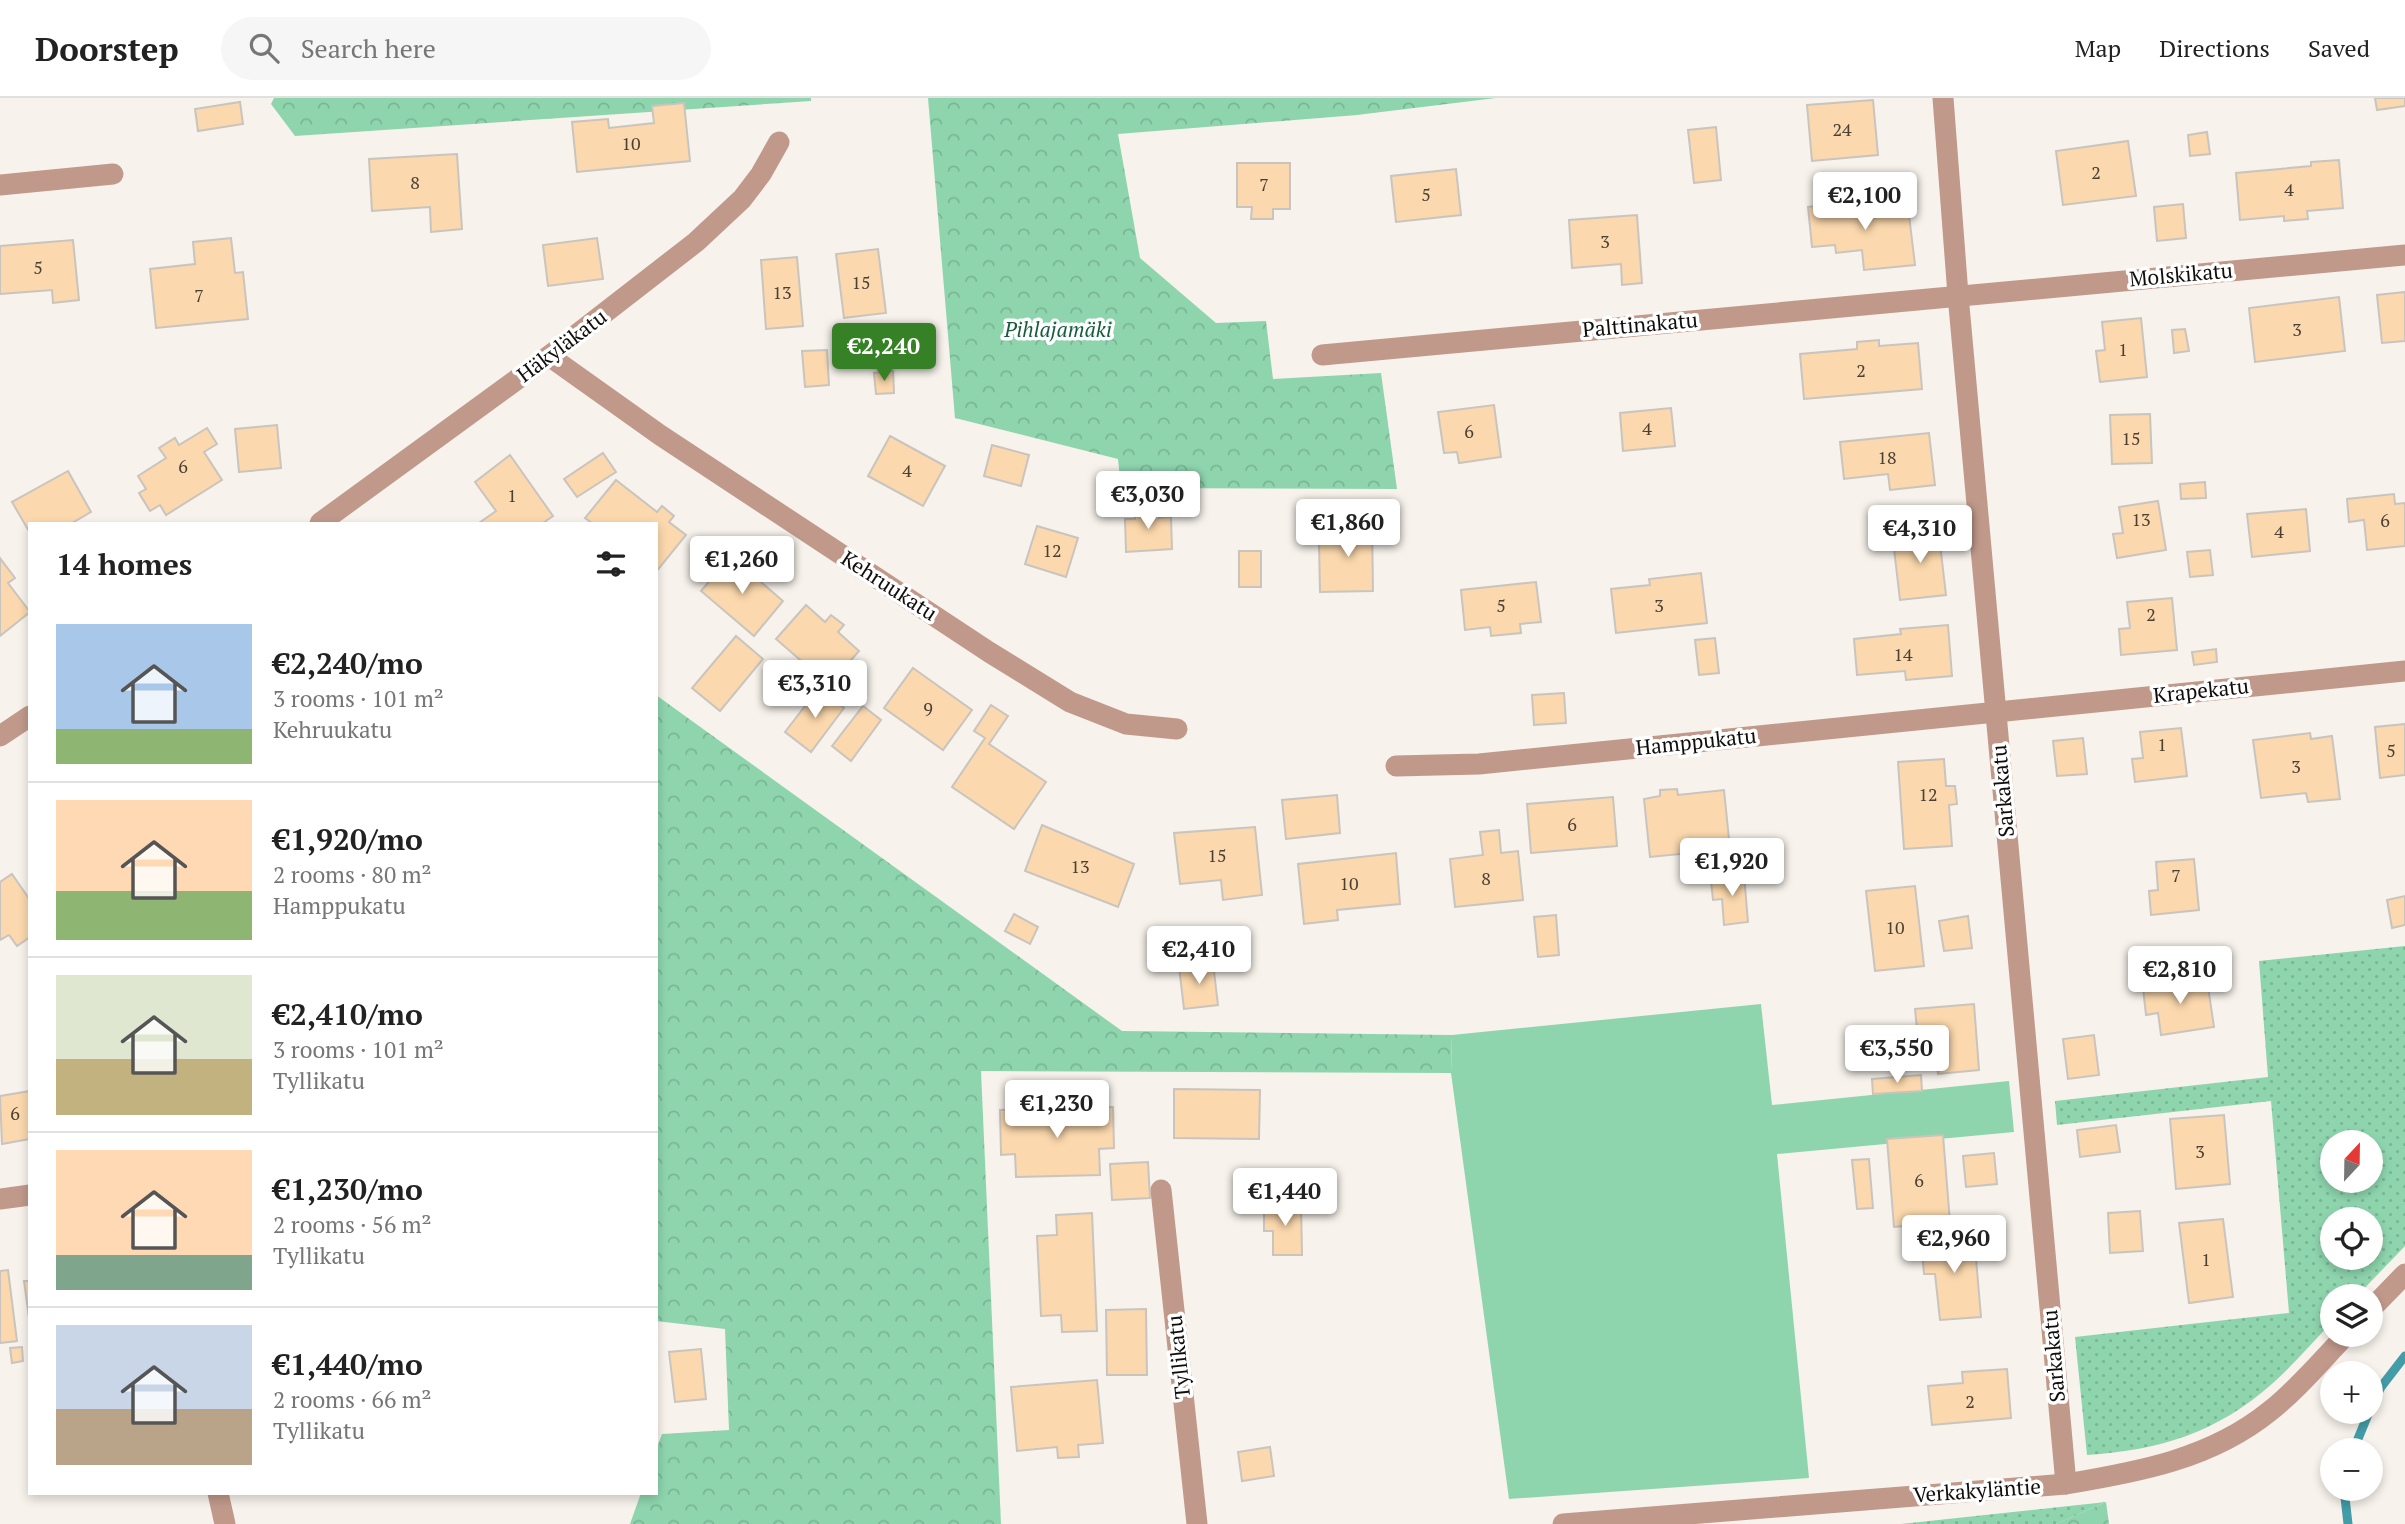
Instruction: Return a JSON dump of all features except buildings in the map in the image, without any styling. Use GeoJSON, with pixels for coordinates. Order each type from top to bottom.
{"type":"FeatureCollection","features":[{"type":"Feature","properties":{"kind":"street","name":"Sarkakatu"},"geometry":{"type":"LineString","coordinates":[[1942,98],[2066,1484]]}},
{"type":"Feature","properties":{"kind":"street","name":"Häkyläkatu"},"geometry":{"type":"LineString","coordinates":[[321,522],[549,356],[721,221],[761,174],[779,142]]}},
{"type":"Feature","properties":{"kind":"street"},"geometry":{"type":"LineString","coordinates":[[0,185],[113,174]]}},
{"type":"Feature","properties":{"kind":"street","name":"Molskikatu"},"geometry":{"type":"LineString","coordinates":[[1958,295],[2405,255]]}},
{"type":"Feature","properties":{"kind":"street","name":"Palttinakatu"},"geometry":{"type":"LineString","coordinates":[[1322,355],[1958,295]]}},
{"type":"Feature","properties":{"kind":"street","name":"Kehruukatu"},"geometry":{"type":"LineString","coordinates":[[549,356],[660,435],[989,652],[1070,702],[1126,724],[1177,729]]}},
{"type":"Feature","properties":{"kind":"street","name":"Krapekatu"},"geometry":{"type":"LineString","coordinates":[[1996,711],[2405,671]]}},
{"type":"Feature","properties":{"kind":"street","name":"Hamppukatu"},"geometry":{"type":"LineString","coordinates":[[1396,766],[1479,764],[1996,711]]}},
{"type":"Feature","properties":{"kind":"street"},"geometry":{"type":"LineString","coordinates":[[0,736],[28,717]]}},
{"type":"Feature","properties":{"kind":"street","name":"Tyllikatu"},"geometry":{"type":"LineString","coordinates":[[1161,1190],[1197,1524]]}},
{"type":"Feature","properties":{"kind":"street"},"geometry":{"type":"LineString","coordinates":[[0,1199],[28,1195]]}},
{"type":"Feature","properties":{"kind":"street"},"geometry":{"type":"LineString","coordinates":[[2383,1297],[2405,1274]]}},
{"type":"Feature","properties":{"kind":"street","name":"Verkakyläntie"},"geometry":{"type":"LineString","coordinates":[[1563,1524],[2066,1484],[2143,1470],[2213,1447],[2241,1432],[2270,1411],[2334,1347]]}},
{"type":"Feature","properties":{"kind":"street"},"geometry":{"type":"LineString","coordinates":[[218,1495],[225,1524]]}},
{"type":"Feature","properties":{"kind":"green space"},"geometry":{"type":"Polygon","coordinates":[[[274,98],[811,98],[811,101],[295,136],[271,104],[274,98]]]}},
{"type":"Feature","properties":{"kind":"green space","name":"Pihlajamäki"},"geometry":{"type":"Polygon","coordinates":[[[928,98],[1496,98],[1357,115],[1118,134],[1140,258],[1216,323],[1266,321],[1273,379],[1381,373],[1397,489],[1121,488],[1118,459],[955,418],[928,98]]]}},
{"type":"Feature","properties":{"kind":"green space"},"geometry":{"type":"Polygon","coordinates":[[[658,696],[1122,1031],[1452,1035],[1451,1073],[981,1071],[1001,1524],[630,1524],[640,1495],[658,1495],[658,1445],[662,1434],[729,1430],[725,1329],[658,1321],[658,696]]]}},
{"type":"Feature","properties":{"kind":"green space"},"geometry":{"type":"Polygon","coordinates":[[[2405,946],[2405,1246],[2383,1269],[2383,1207],[2320,1207],[2320,1270],[2382,1270],[2368,1284],[2320,1284],[2320,1335],[2273,1383],[2231,1415],[2186,1436],[2163,1443],[2114,1453],[2087,1455],[2075,1337],[2289,1313],[2271,1101],[2057,1125],[2055,1101],[2268,1077],[2259,961],[2405,946]]]}},
{"type":"Feature","properties":{"kind":"green space"},"geometry":{"type":"Polygon","coordinates":[[[1761,1004],[1772,1105],[2009,1081],[2014,1132],[1777,1154],[1809,1478],[1509,1499],[1451,1073],[1452,1035],[1761,1004]]]}},
{"type":"Feature","properties":{"kind":"green space"},"geometry":{"type":"Polygon","coordinates":[[[2106,1502],[2056,1524],[1901,1524],[2106,1502]]]}},
{"type":"Feature","properties":{"kind":"green space"},"geometry":{"type":"Polygon","coordinates":[[[2106,1502],[2109,1524],[2056,1524],[2106,1502]]]}},
{"type":"Feature","properties":{"kind":"waterway"},"geometry":{"type":"LineString","coordinates":[[2383,1384],[2405,1356]]}},
{"type":"Feature","properties":{"kind":"waterway"},"geometry":{"type":"LineString","coordinates":[[2358,1438],[2364,1424]]}},
{"type":"Feature","properties":{"kind":"waterway"},"geometry":{"type":"LineString","coordinates":[[2345,1501],[2348,1524]]}}]}
